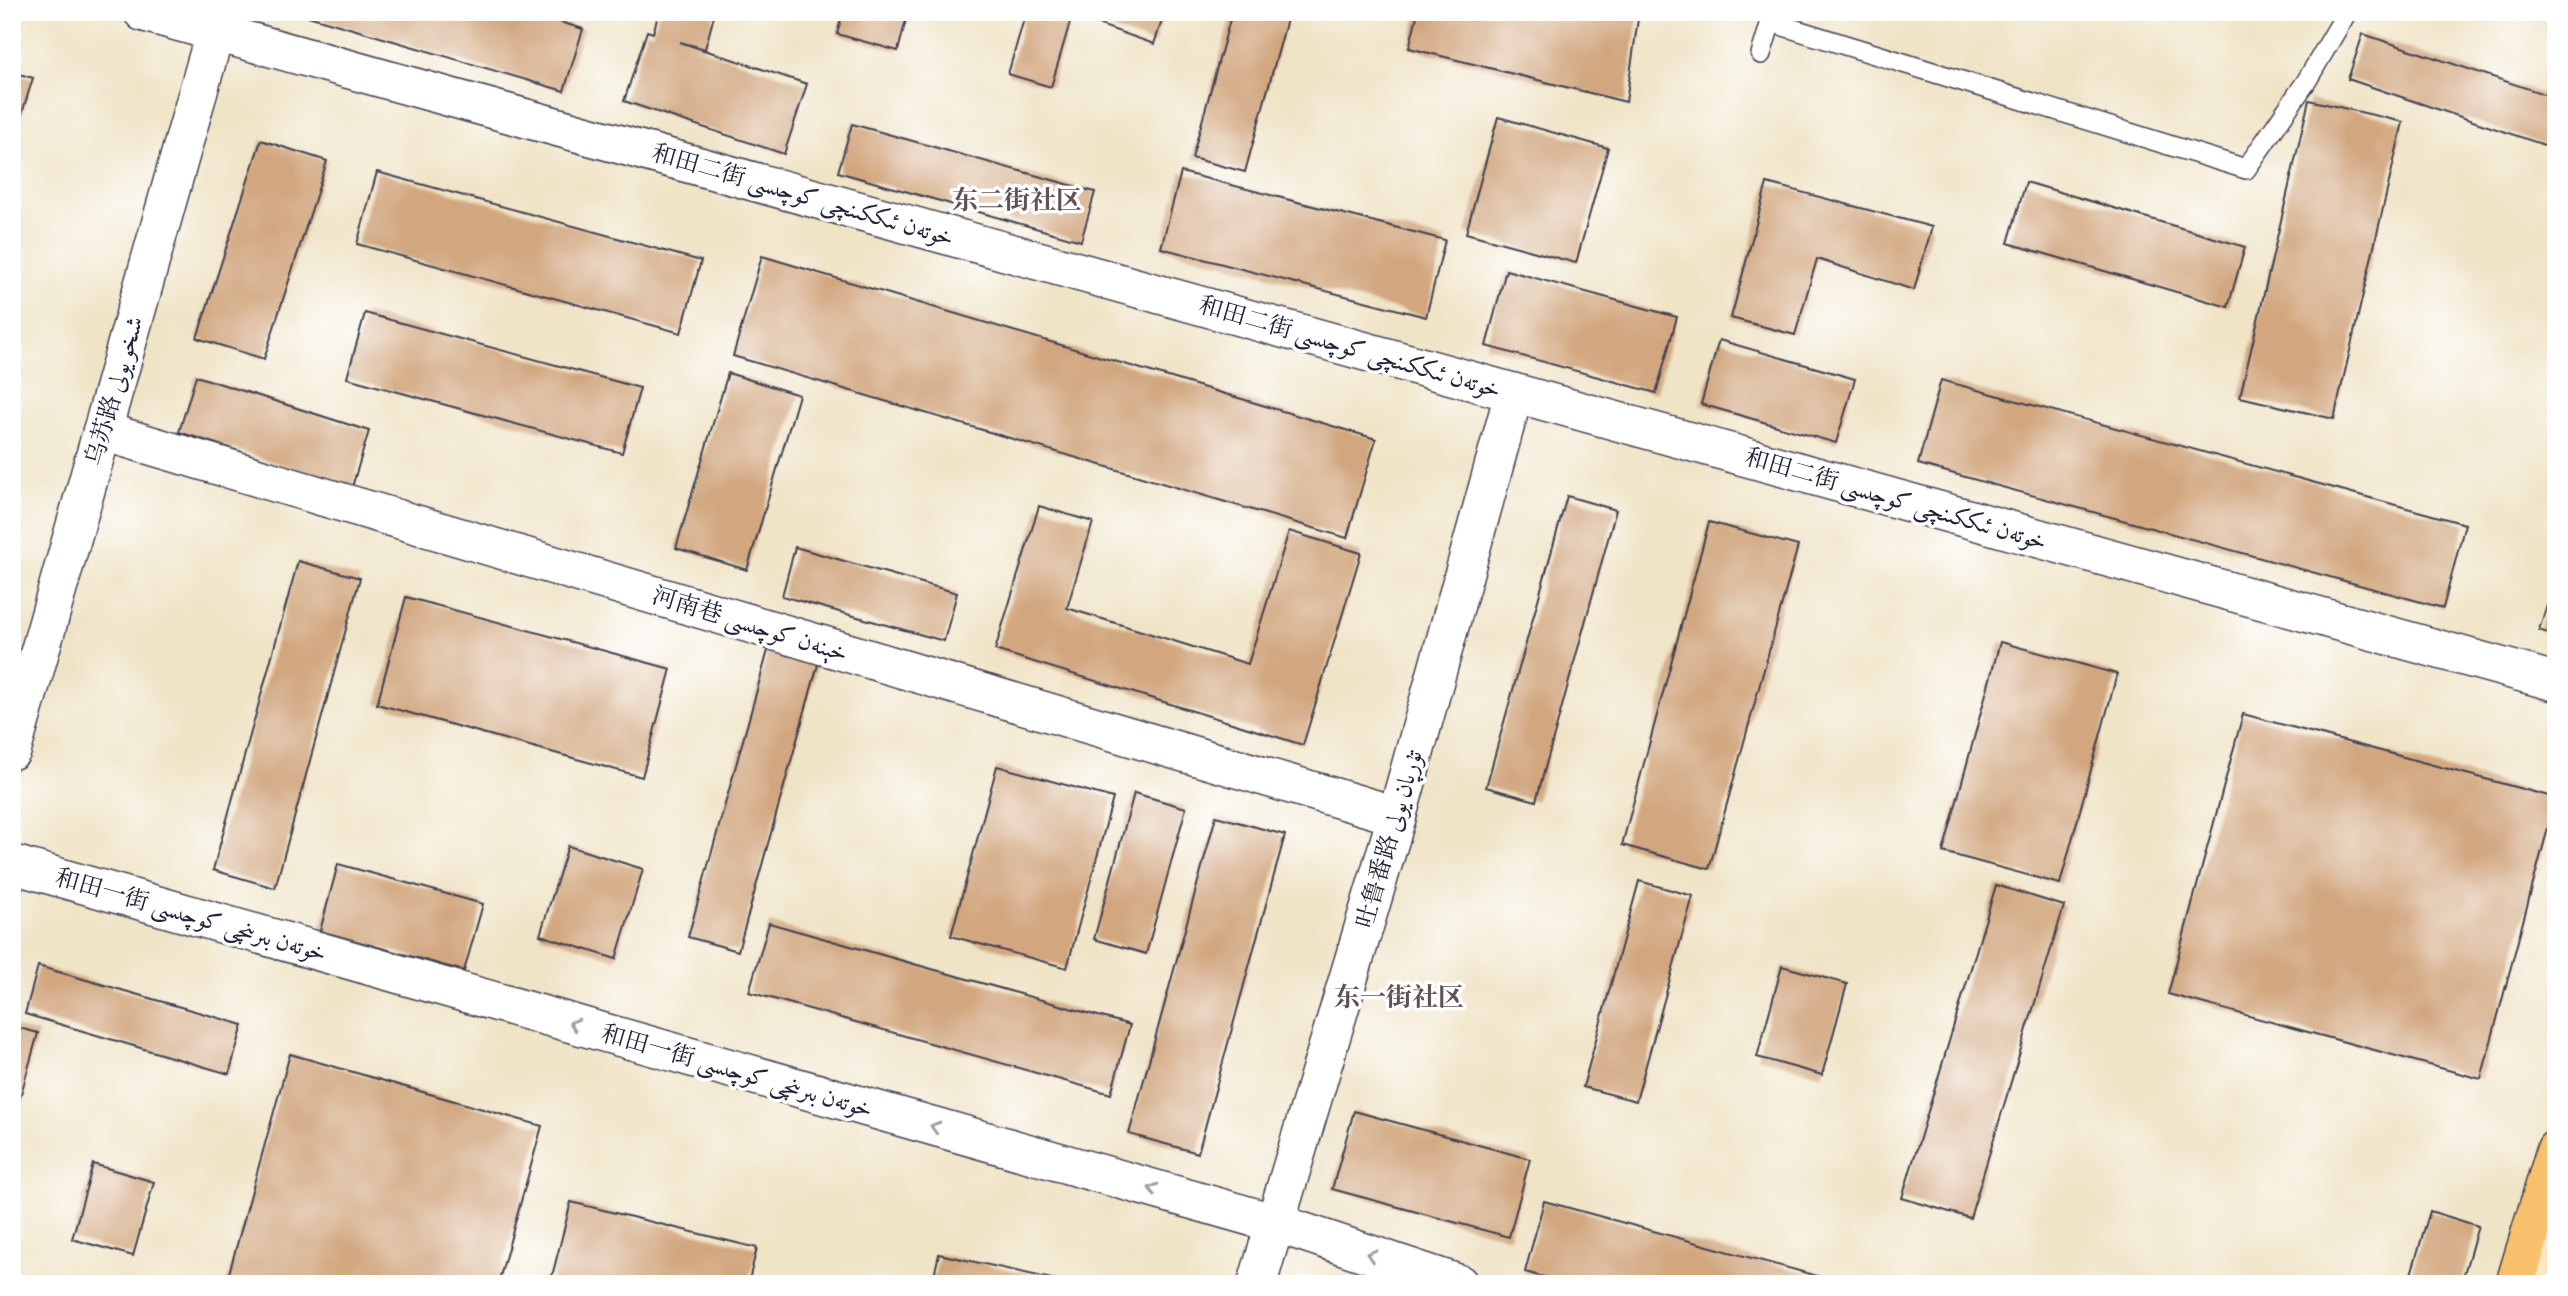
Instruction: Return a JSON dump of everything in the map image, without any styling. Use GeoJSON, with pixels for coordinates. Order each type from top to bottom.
{"type":"FeatureCollection","features":[{"type":"Feature","properties":{"kind":"highway"},"geometry":{"type":"LineString","coordinates":[[2515,1284],[2556,1149]]}},
{"type":"Feature","properties":{"kind":"street","name":"和田二街 خوتەن ئىككىنچى كوچىسى"},"geometry":{"type":"LineString","coordinates":[[143,12],[2556,682]]}},
{"type":"Feature","properties":{"kind":"street","name":"乌苏路 شىخو يولى"},"geometry":{"type":"LineString","coordinates":[[12,750],[215,32]]}},
{"type":"Feature","properties":{"kind":"street","name":"吐鲁番路 تۇرپان يولى"},"geometry":{"type":"LineString","coordinates":[[1257,1284],[1397,816],[1514,393]]}},
{"type":"Feature","properties":{"kind":"street","name":"河南巷 خېنەن كوچىسى"},"geometry":{"type":"LineString","coordinates":[[102,431],[1397,816]]}},
{"type":"Feature","properties":{"kind":"street","name":"和田一街 خوتەن بىرىنچى كوچىسى"},"geometry":{"type":"LineString","coordinates":[[12,864],[1275,1224],[1459,1284]]}},
{"type":"Feature","properties":{"kind":"street"},"geometry":{"type":"LineString","coordinates":[[2540,1284],[2556,1233]]}},
{"type":"Feature","properties":{"kind":"lane"},"geometry":{"type":"LineString","coordinates":[[1761,54],[1773,17],[2246,169],[2306,82],[2347,12]]}},
{"type":"Feature","properties":{"kind":"building"},"geometry":{"type":"Polygon","coordinates":[[[527,12],[583,29],[564,91],[298,13],[527,12]]]}},
{"type":"Feature","properties":{"kind":"building"},"geometry":{"type":"Polygon","coordinates":[[[659,12],[715,12],[705,49],[680,42],[807,84],[784,154],[624,101],[647,31],[653,33],[659,12]]]}},
{"type":"Feature","properties":{"kind":"building"},"geometry":{"type":"Polygon","coordinates":[[[843,12],[908,12],[898,51],[837,34],[843,12]]]}},
{"type":"Feature","properties":{"kind":"building"},"geometry":{"type":"Polygon","coordinates":[[[1026,12],[1073,12],[1051,87],[1008,74],[1026,12]]]}},
{"type":"Feature","properties":{"kind":"building"},"geometry":{"type":"Polygon","coordinates":[[[1104,12],[1165,12],[1154,44],[1100,25],[1104,12]]]}},
{"type":"Feature","properties":{"kind":"building"},"geometry":{"type":"Polygon","coordinates":[[[1232,12],[1289,12],[1245,172],[1192,158],[1232,12]]]}},
{"type":"Feature","properties":{"kind":"building"},"geometry":{"type":"Polygon","coordinates":[[[1418,12],[1639,12],[1626,102],[1409,48],[1418,12]]]}},
{"type":"Feature","properties":{"kind":"building"},"geometry":{"type":"Polygon","coordinates":[[[2363,34],[2556,98],[2556,149],[2348,79],[2363,34]]]}},
{"type":"Feature","properties":{"kind":"building"},"geometry":{"type":"Polygon","coordinates":[[[12,72],[33,78],[13,142],[12,142],[12,72]]]}},
{"type":"Feature","properties":{"kind":"building"},"geometry":{"type":"Polygon","coordinates":[[[2309,100],[2403,122],[2334,419],[2240,397],[2309,100]]]}},
{"type":"Feature","properties":{"kind":"building"},"geometry":{"type":"Polygon","coordinates":[[[1498,117],[1608,148],[1576,263],[1466,233],[1498,117]]]}},
{"type":"Feature","properties":{"kind":"building"},"geometry":{"type":"Polygon","coordinates":[[[852,124],[1095,192],[1081,241],[838,172],[852,124]]]}},
{"type":"Feature","properties":{"kind":"building"},"geometry":{"type":"Polygon","coordinates":[[[261,140],[327,161],[264,359],[197,338],[261,140]]]}},
{"type":"Feature","properties":{"kind":"building"},"geometry":{"type":"Polygon","coordinates":[[[377,172],[701,261],[681,333],[357,244],[377,172]]]}},
{"type":"Feature","properties":{"kind":"building"},"geometry":{"type":"Polygon","coordinates":[[[1181,172],[1445,240],[1426,317],[1161,248],[1181,172]]]}},
{"type":"Feature","properties":{"kind":"building"},"geometry":{"type":"Polygon","coordinates":[[[2026,182],[2245,247],[2228,307],[2008,243],[2026,182]]]}},
{"type":"Feature","properties":{"kind":"building"},"geometry":{"type":"Polygon","coordinates":[[[1767,183],[1932,227],[1914,290],[1817,259],[1795,335],[1731,318],[1767,183]]]}},
{"type":"Feature","properties":{"kind":"building"},"geometry":{"type":"Polygon","coordinates":[[[762,256],[1376,439],[1347,538],[733,356],[762,256]]]}},
{"type":"Feature","properties":{"kind":"building"},"geometry":{"type":"Polygon","coordinates":[[[1506,270],[1677,317],[1656,393],[1486,346],[1506,270]]]}},
{"type":"Feature","properties":{"kind":"building"},"geometry":{"type":"Polygon","coordinates":[[[365,313],[640,388],[622,453],[347,378],[365,313]]]}},
{"type":"Feature","properties":{"kind":"building"},"geometry":{"type":"Polygon","coordinates":[[[1719,340],[1855,379],[1836,443],[1701,404],[1719,340]]]}},
{"type":"Feature","properties":{"kind":"building"},"geometry":{"type":"Polygon","coordinates":[[[728,373],[799,395],[747,570],[676,548],[728,373]]]}},
{"type":"Feature","properties":{"kind":"building"},"geometry":{"type":"Polygon","coordinates":[[[196,376],[369,431],[352,487],[179,432],[196,376]]]}},
{"type":"Feature","properties":{"kind":"building"},"geometry":{"type":"Polygon","coordinates":[[[1941,380],[2465,524],[2443,608],[1918,464],[1941,380]]]}},
{"type":"Feature","properties":{"kind":"building"},"geometry":{"type":"Polygon","coordinates":[[[1567,496],[1616,510],[1536,801],[1486,787],[1567,496]]]}},
{"type":"Feature","properties":{"kind":"building"},"geometry":{"type":"Polygon","coordinates":[[[1039,506],[1093,522],[1067,608],[1248,664],[1289,531],[1361,553],[1303,745],[995,650],[1039,506]]]}},
{"type":"Feature","properties":{"kind":"building"},"geometry":{"type":"Polygon","coordinates":[[[1709,522],[1798,546],[1709,869],[1622,845],[1709,522]]]}},
{"type":"Feature","properties":{"kind":"building"},"geometry":{"type":"Polygon","coordinates":[[[795,547],[957,593],[944,641],[782,596],[795,547]]]}},
{"type":"Feature","properties":{"kind":"building"},"geometry":{"type":"Polygon","coordinates":[[[298,561],[360,578],[275,888],[213,870],[298,561]]]}},
{"type":"Feature","properties":{"kind":"building"},"geometry":{"type":"Polygon","coordinates":[[[2556,580],[2556,636],[2539,630],[2556,580]]]}},
{"type":"Feature","properties":{"kind":"building"},"geometry":{"type":"Polygon","coordinates":[[[406,597],[671,669],[642,777],[377,704],[406,597]]]}},
{"type":"Feature","properties":{"kind":"building"},"geometry":{"type":"Polygon","coordinates":[[[2000,642],[2117,674],[2060,884],[1943,852],[2000,642]]]}},
{"type":"Feature","properties":{"kind":"building"},"geometry":{"type":"Polygon","coordinates":[[[769,647],[819,661],[738,951],[688,937],[769,647]]]}},
{"type":"Feature","properties":{"kind":"building"},"geometry":{"type":"Polygon","coordinates":[[[2243,714],[2556,798],[2481,1079],[2168,994],[2243,714]]]}},
{"type":"Feature","properties":{"kind":"building"},"geometry":{"type":"Polygon","coordinates":[[[997,766],[1113,798],[1067,968],[951,936],[997,766]]]}},
{"type":"Feature","properties":{"kind":"building"},"geometry":{"type":"Polygon","coordinates":[[[1134,793],[1186,808],[1146,954],[1094,939],[1134,793]]]}},
{"type":"Feature","properties":{"kind":"building"},"geometry":{"type":"Polygon","coordinates":[[[1216,816],[1285,835],[1198,1153],[1129,1134],[1216,816]]]}},
{"type":"Feature","properties":{"kind":"building"},"geometry":{"type":"Polygon","coordinates":[[[568,846],[643,869],[616,959],[540,935],[568,846]]]}},
{"type":"Feature","properties":{"kind":"building"},"geometry":{"type":"Polygon","coordinates":[[[338,864],[483,904],[464,971],[320,931],[338,864]]]}},
{"type":"Feature","properties":{"kind":"building"},"geometry":{"type":"Polygon","coordinates":[[[1639,881],[1693,896],[1636,1101],[1583,1087],[1639,881]]]}},
{"type":"Feature","properties":{"kind":"building"},"geometry":{"type":"Polygon","coordinates":[[[1996,885],[2064,906],[1970,1218],[1902,1198],[1996,885]]]}},
{"type":"Feature","properties":{"kind":"building"},"geometry":{"type":"Polygon","coordinates":[[[769,923],[1130,1025],[1111,1094],[749,992],[769,923]]]}},
{"type":"Feature","properties":{"kind":"building"},"geometry":{"type":"Polygon","coordinates":[[[38,966],[243,1025],[229,1074],[25,1014],[38,966]]]}},
{"type":"Feature","properties":{"kind":"building"},"geometry":{"type":"Polygon","coordinates":[[[1782,966],[1847,984],[1822,1075],[1757,1057],[1782,966]]]}},
{"type":"Feature","properties":{"kind":"building"},"geometry":{"type":"Polygon","coordinates":[[[12,1026],[38,1033],[13,1123],[12,1123],[12,1026]]]}},
{"type":"Feature","properties":{"kind":"building"},"geometry":{"type":"Polygon","coordinates":[[[290,1054],[542,1126],[498,1284],[226,1284],[290,1054]]]}},
{"type":"Feature","properties":{"kind":"building"},"geometry":{"type":"Polygon","coordinates":[[[1354,1111],[1530,1159],[1509,1237],[1332,1189],[1354,1111]]]}},
{"type":"Feature","properties":{"kind":"building"},"geometry":{"type":"Polygon","coordinates":[[[93,1164],[154,1182],[133,1256],[72,1239],[93,1164]]]}},
{"type":"Feature","properties":{"kind":"building"},"geometry":{"type":"Polygon","coordinates":[[[1544,1201],[1843,1284],[1569,1284],[1525,1272],[1544,1201]]]}},
{"type":"Feature","properties":{"kind":"building"},"geometry":{"type":"Polygon","coordinates":[[[571,1202],[757,1248],[748,1284],[550,1284],[571,1202]]]}},
{"type":"Feature","properties":{"kind":"building"},"geometry":{"type":"Polygon","coordinates":[[[2430,1211],[2478,1226],[2461,1284],[2408,1284],[2430,1211]]]}},
{"type":"Feature","properties":{"kind":"building"},"geometry":{"type":"Polygon","coordinates":[[[939,1254],[1070,1283],[1070,1284],[932,1284],[939,1254]]]}},
{"type":"Feature","properties":{"kind":"district","name":"东二街社区"},"geometry":{"type":"Point","coordinates":[1017,200]}},
{"type":"Feature","properties":{"kind":"district","name":"东一街社区"},"geometry":{"type":"Point","coordinates":[1399,997]}}]}
